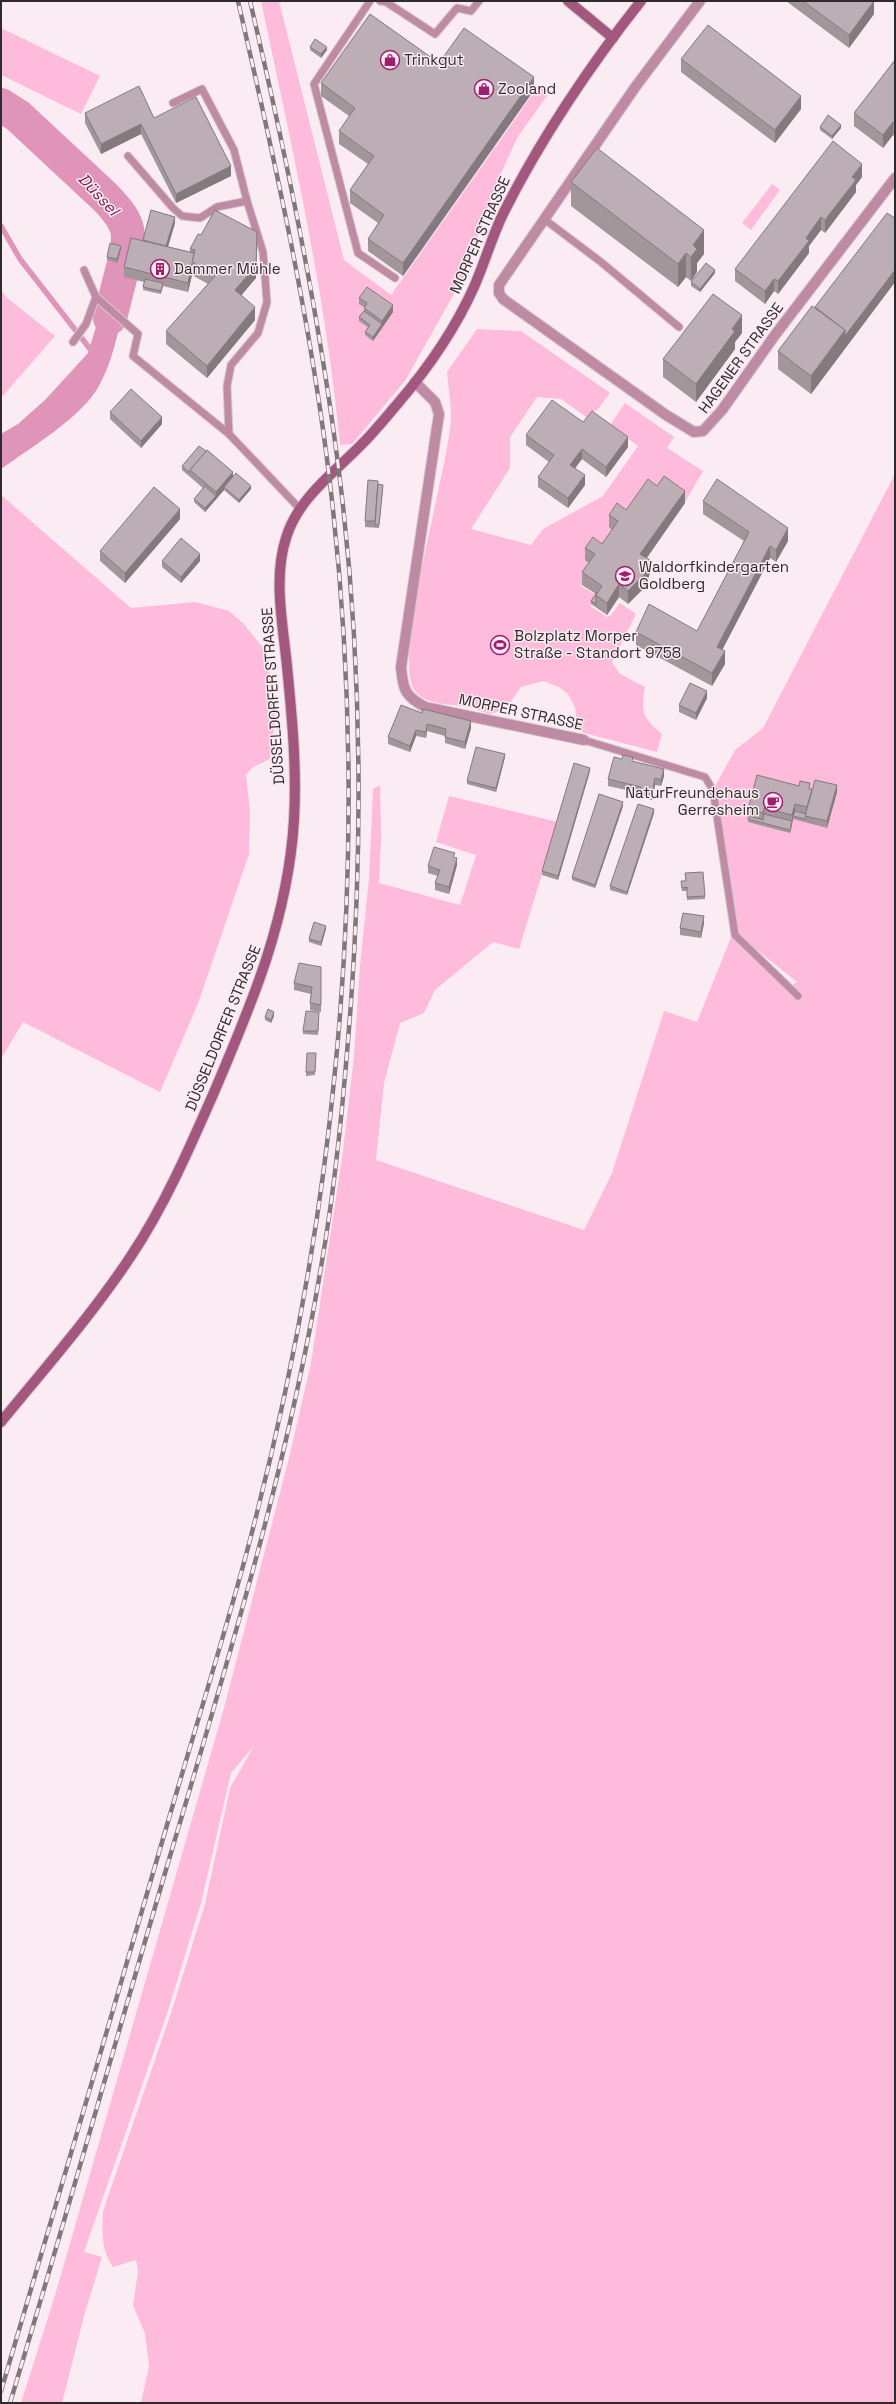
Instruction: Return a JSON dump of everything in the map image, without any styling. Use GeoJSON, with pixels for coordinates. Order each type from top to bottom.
{"type":"FeatureCollection","features":[{"type":"Feature","properties":{"kind":"main road"},"geometry":{"type":"LineString","coordinates":[[568,1],[613,38]]}},
{"type":"Feature","properties":{"kind":"main road","name":"MORPER STRASSE"},"geometry":{"type":"LineString","coordinates":[[286,538],[300,509],[319,485],[370,435],[415,382],[444,344],[463,310],[495,233],[519,183],[613,38],[641,1]]}},
{"type":"Feature","properties":{"kind":"main road","name":"DÜSSELDORFER STRASSE"},"geometry":{"type":"LineString","coordinates":[[1,1422],[90,1312],[132,1255],[146,1232],[201,1122],[264,973],[284,896],[294,819],[294,737],[280,584],[280,569],[286,538]]}},
{"type":"Feature","properties":{"kind":"street"},"geometry":{"type":"LineString","coordinates":[[544,219],[639,82],[700,1]]}},
{"type":"Feature","properties":{"kind":"street","name":"HAGENER STRASSE"},"geometry":{"type":"LineString","coordinates":[[544,219],[499,285],[499,293],[509,303],[660,411],[694,432],[703,431],[722,410],[776,335],[895,178]]}},
{"type":"Feature","properties":{"kind":"street","name":"MORPER STRASSE"},"geometry":{"type":"LineString","coordinates":[[415,382],[435,402],[439,414],[401,667],[402,688],[412,700],[425,708],[500,719],[571,734],[584,740]]}},
{"type":"Feature","properties":{"kind":"lane"},"geometry":{"type":"LineString","coordinates":[[370,1],[314,84],[358,253],[395,278]]}},
{"type":"Feature","properties":{"kind":"lane"},"geometry":{"type":"LineString","coordinates":[[380,1],[386,2],[435,34],[457,8],[470,11],[479,1]]}},
{"type":"Feature","properties":{"kind":"lane"},"geometry":{"type":"LineString","coordinates":[[173,103],[202,89],[234,150],[263,252],[266,302],[258,333],[231,365],[227,386],[229,434]]}},
{"type":"Feature","properties":{"kind":"lane"},"geometry":{"type":"LineString","coordinates":[[128,156],[173,208],[182,216],[200,218],[217,207],[247,200]]}},
{"type":"Feature","properties":{"kind":"lane"},"geometry":{"type":"LineString","coordinates":[[544,219],[601,262],[680,327]]}},
{"type":"Feature","properties":{"kind":"lane"},"geometry":{"type":"LineString","coordinates":[[84,270],[96,296],[103,304],[138,334],[133,356],[229,434],[300,509]]}},
{"type":"Feature","properties":{"kind":"lane"},"geometry":{"type":"LineString","coordinates":[[73,342],[86,324],[96,296]]}},
{"type":"Feature","properties":{"kind":"lane","name":"MORPER STRASSE"},"geometry":{"type":"LineString","coordinates":[[584,740],[705,776],[713,790],[735,935],[798,996]]}},
{"type":"Feature","properties":{"kind":"shaded area"},"geometry":{"type":"Polygon","coordinates":[[[261,1],[279,1],[344,260],[391,295],[539,85],[551,90],[517,138],[495,187],[464,276],[405,381],[352,444],[340,445],[334,389],[317,277],[296,167],[261,1]]]}},
{"type":"Feature","properties":{"kind":"shaded area"},"geometry":{"type":"Polygon","coordinates":[[[1,28],[100,76],[81,114],[1,75],[1,28]]]}},
{"type":"Feature","properties":{"kind":"shaded area"},"geometry":{"type":"Polygon","coordinates":[[[772,184],[780,190],[751,230],[742,223],[772,184]]]}},
{"type":"Feature","properties":{"kind":"shaded area"},"geometry":{"type":"Polygon","coordinates":[[[117,273],[121,274],[128,287],[114,349],[100,384],[82,408],[55,431],[1,469],[1,434],[18,424],[45,400],[88,353],[103,304],[117,273]]]}},
{"type":"Feature","properties":{"kind":"shaded area"},"geometry":{"type":"Polygon","coordinates":[[[1,290],[6,297],[55,336],[1,398],[1,290]]]}},
{"type":"Feature","properties":{"kind":"shaded area"},"geometry":{"type":"Polygon","coordinates":[[[477,329],[521,331],[610,393],[598,409],[586,417],[561,399],[537,397],[510,437],[510,468],[471,529],[531,545],[543,529],[603,496],[638,446],[610,425],[625,403],[674,437],[667,448],[703,471],[685,502],[664,488],[629,517],[620,511],[608,528],[616,534],[605,550],[596,544],[584,561],[593,567],[581,586],[596,595],[590,606],[607,617],[610,616],[620,603],[636,614],[612,662],[620,674],[645,687],[643,703],[644,714],[650,723],[662,734],[657,752],[584,733],[578,729],[575,707],[568,694],[559,687],[543,681],[521,687],[509,704],[501,710],[489,714],[465,706],[441,704],[426,700],[415,691],[409,673],[410,642],[423,561],[448,441],[451,406],[447,372],[477,329]]]}},
{"type":"Feature","properties":{"kind":"shaded area"},"geometry":{"type":"Polygon","coordinates":[[[895,474],[895,2403],[141,2403],[149,2366],[145,2334],[133,2305],[138,2272],[136,2260],[113,2267],[104,2247],[103,2211],[171,2013],[205,1904],[230,1788],[254,1746],[231,1773],[201,1903],[168,2011],[84,2252],[102,2257],[84,2316],[62,2403],[21,2403],[56,2292],[224,1708],[289,1458],[311,1363],[343,1151],[354,1056],[360,966],[369,878],[373,789],[380,785],[381,838],[379,883],[460,905],[476,855],[436,842],[449,796],[558,822],[519,949],[493,942],[435,990],[424,1013],[400,1023],[384,1083],[376,1160],[584,1230],[612,1173],[664,1011],[697,1022],[732,935],[792,985],[797,982],[736,933],[714,788],[735,750],[763,728],[895,474]]]}},
{"type":"Feature","properties":{"kind":"shaded area"},"geometry":{"type":"Polygon","coordinates":[[[1,495],[131,608],[195,602],[229,611],[243,623],[267,653],[275,719],[270,759],[253,767],[246,775],[250,812],[249,854],[199,1001],[160,1092],[23,1022],[1,1059],[1,495]]]}},
{"type":"Feature","properties":{"kind":"building"},"geometry":{"type":"Polygon","coordinates":[[[803,1],[874,1],[849,35],[803,1]]]}},
{"type":"Feature","properties":{"kind":"building"},"geometry":{"type":"Polygon","coordinates":[[[370,14],[439,63],[464,28],[534,77],[403,263],[368,239],[384,215],[350,190],[374,156],[339,131],[355,108],[321,83],[370,14]]]}},
{"type":"Feature","properties":{"kind":"building"},"geometry":{"type":"Polygon","coordinates":[[[708,25],[801,96],[775,130],[681,59],[708,25]]]}},
{"type":"Feature","properties":{"kind":"building"},"geometry":{"type":"Polygon","coordinates":[[[315,39],[327,47],[321,54],[310,47],[315,39]]]}},
{"type":"Feature","properties":{"kind":"building"},"geometry":{"type":"Polygon","coordinates":[[[895,60],[895,123],[893,122],[883,135],[854,113],[895,60]]]}},
{"type":"Feature","properties":{"kind":"building"},"geometry":{"type":"Polygon","coordinates":[[[139,86],[154,118],[196,97],[231,166],[176,194],[141,124],[101,144],[85,113],[139,86]]]}},
{"type":"Feature","properties":{"kind":"building"},"geometry":{"type":"Polygon","coordinates":[[[828,115],[841,125],[832,136],[820,127],[828,115]]]}},
{"type":"Feature","properties":{"kind":"building"},"geometry":{"type":"Polygon","coordinates":[[[833,141],[862,164],[852,177],[856,180],[825,220],[821,217],[806,238],[809,241],[778,281],[774,279],[765,291],[735,269],[833,141]]]}},
{"type":"Feature","properties":{"kind":"building"},"geometry":{"type":"Polygon","coordinates":[[[597,148],[704,230],[693,245],[697,249],[691,257],[686,253],[678,264],[571,182],[597,148]]]}},
{"type":"Feature","properties":{"kind":"building"},"geometry":{"type":"Polygon","coordinates":[[[151,210],[175,217],[166,246],[143,240],[151,210]]]}},
{"type":"Feature","properties":{"kind":"building"},"geometry":{"type":"Polygon","coordinates":[[[215,210],[257,232],[256,266],[235,290],[255,307],[207,366],[166,331],[216,275],[192,262],[195,250],[190,249],[198,234],[201,235],[215,210]]]}},
{"type":"Feature","properties":{"kind":"building"},"geometry":{"type":"Polygon","coordinates":[[[887,213],[895,218],[895,270],[845,336],[845,330],[815,307],[887,213]]]}},
{"type":"Feature","properties":{"kind":"building","name":"Dammer Mühle"},"geometry":{"type":"Polygon","coordinates":[[[131,238],[194,253],[188,283],[124,267],[131,238]]]}},
{"type":"Feature","properties":{"kind":"building"},"geometry":{"type":"Polygon","coordinates":[[[110,243],[121,246],[117,259],[107,257],[110,243]]]}},
{"type":"Feature","properties":{"kind":"building"},"geometry":{"type":"Polygon","coordinates":[[[706,263],[715,270],[700,289],[691,282],[706,263]]]}},
{"type":"Feature","properties":{"kind":"building"},"geometry":{"type":"Polygon","coordinates":[[[145,279],[163,283],[161,291],[143,287],[145,279]]]}},
{"type":"Feature","properties":{"kind":"building"},"geometry":{"type":"Polygon","coordinates":[[[367,287],[393,305],[382,321],[364,308],[367,303],[359,298],[367,287]]]}},
{"type":"Feature","properties":{"kind":"building"},"geometry":{"type":"Polygon","coordinates":[[[713,294],[742,315],[732,329],[735,331],[696,384],[663,359],[713,294]]]}},
{"type":"Feature","properties":{"kind":"building"},"geometry":{"type":"Polygon","coordinates":[[[812,306],[845,330],[811,376],[778,351],[812,306]]]}},
{"type":"Feature","properties":{"kind":"building"},"geometry":{"type":"Polygon","coordinates":[[[364,311],[382,324],[373,337],[365,332],[370,325],[359,317],[364,311]]]}},
{"type":"Feature","properties":{"kind":"building"},"geometry":{"type":"Polygon","coordinates":[[[131,389],[162,417],[141,441],[110,412],[131,389]]]}},
{"type":"Feature","properties":{"kind":"building"},"geometry":{"type":"Polygon","coordinates":[[[552,400],[583,422],[592,411],[628,437],[606,467],[582,449],[570,465],[585,475],[568,498],[538,477],[554,455],[526,435],[552,400]]]}},
{"type":"Feature","properties":{"kind":"building"},"geometry":{"type":"Polygon","coordinates":[[[199,446],[206,451],[190,470],[190,473],[182,466],[199,446]]]}},
{"type":"Feature","properties":{"kind":"building"},"geometry":{"type":"Polygon","coordinates":[[[207,450],[233,472],[216,492],[190,470],[207,450]]]}},
{"type":"Feature","properties":{"kind":"building"},"geometry":{"type":"Polygon","coordinates":[[[236,473],[251,486],[239,500],[224,487],[236,473]]]}},
{"type":"Feature","properties":{"kind":"building"},"geometry":{"type":"Polygon","coordinates":[[[664,476],[685,491],[640,554],[650,560],[645,574],[628,591],[619,584],[607,603],[596,595],[602,586],[582,572],[595,554],[585,548],[593,537],[602,544],[618,521],[609,515],[617,503],[626,510],[648,479],[657,486],[664,476]]]}},
{"type":"Feature","properties":{"kind":"building"},"geometry":{"type":"Polygon","coordinates":[[[717,479],[788,528],[776,550],[770,546],[717,647],[725,651],[712,673],[636,632],[649,604],[697,631],[749,532],[703,501],[717,479]]]}},
{"type":"Feature","properties":{"kind":"building"},"geometry":{"type":"Polygon","coordinates":[[[368,480],[378,481],[375,521],[365,521],[368,480]]]}},
{"type":"Feature","properties":{"kind":"building"},"geometry":{"type":"Polygon","coordinates":[[[378,484],[383,485],[379,525],[375,525],[378,484]]]}},
{"type":"Feature","properties":{"kind":"building"},"geometry":{"type":"Polygon","coordinates":[[[205,486],[216,496],[205,508],[194,499],[205,486]]]}},
{"type":"Feature","properties":{"kind":"building"},"geometry":{"type":"Polygon","coordinates":[[[154,487],[180,509],[125,573],[100,551],[154,487]]]}},
{"type":"Feature","properties":{"kind":"building"},"geometry":{"type":"Polygon","coordinates":[[[181,538],[200,554],[181,577],[162,561],[181,538]]]}},
{"type":"Feature","properties":{"kind":"building"},"geometry":{"type":"Polygon","coordinates":[[[597,592],[596,595],[596,604],[591,601],[597,592]]]}},
{"type":"Feature","properties":{"kind":"building"},"geometry":{"type":"Polygon","coordinates":[[[690,683],[707,691],[696,713],[679,705],[690,683]]]}},
{"type":"Feature","properties":{"kind":"building"},"geometry":{"type":"Polygon","coordinates":[[[401,705],[422,713],[423,709],[471,721],[465,742],[445,737],[446,729],[427,724],[426,732],[416,730],[410,746],[388,737],[401,705]]]}},
{"type":"Feature","properties":{"kind":"building"},"geometry":{"type":"Polygon","coordinates":[[[476,747],[505,754],[496,788],[467,781],[476,747]]]}},
{"type":"Feature","properties":{"kind":"building"},"geometry":{"type":"Polygon","coordinates":[[[623,755],[633,757],[632,761],[664,769],[661,780],[655,778],[652,794],[640,791],[641,787],[608,779],[614,757],[622,759],[623,755]]]}},
{"type":"Feature","properties":{"kind":"building"},"geometry":{"type":"Polygon","coordinates":[[[574,763],[590,768],[558,876],[542,871],[574,763]]]}},
{"type":"Feature","properties":{"kind":"building"},"geometry":{"type":"Polygon","coordinates":[[[757,775],[799,786],[800,781],[810,783],[809,789],[812,789],[807,807],[795,804],[792,815],[764,808],[763,813],[748,810],[757,775]]]}},
{"type":"Feature","properties":{"kind":"building"},"geometry":{"type":"Polygon","coordinates":[[[815,780],[837,785],[827,821],[805,816],[815,780]]]}},
{"type":"Feature","properties":{"kind":"building"},"geometry":{"type":"Polygon","coordinates":[[[599,794],[623,802],[595,885],[572,877],[599,794]]]}},
{"type":"Feature","properties":{"kind":"building"},"geometry":{"type":"Polygon","coordinates":[[[638,804],[654,809],[627,892],[610,886],[638,804]]]}},
{"type":"Feature","properties":{"kind":"building"},"geometry":{"type":"Polygon","coordinates":[[[795,811],[806,814],[805,819],[793,816],[795,811]]]}},
{"type":"Feature","properties":{"kind":"building"},"geometry":{"type":"Polygon","coordinates":[[[764,814],[792,821],[790,830],[748,819],[748,816],[763,820],[764,814]]]}},
{"type":"Feature","properties":{"kind":"building"},"geometry":{"type":"Polygon","coordinates":[[[434,847],[455,853],[453,857],[457,858],[449,887],[435,883],[440,870],[428,866],[434,847]]]}},
{"type":"Feature","properties":{"kind":"building"},"geometry":{"type":"Polygon","coordinates":[[[703,872],[705,896],[687,897],[687,887],[682,888],[681,881],[686,881],[685,873],[703,872]]]}},
{"type":"Feature","properties":{"kind":"building"},"geometry":{"type":"Polygon","coordinates":[[[683,913],[704,916],[701,932],[680,928],[683,913]]]}},
{"type":"Feature","properties":{"kind":"building"},"geometry":{"type":"Polygon","coordinates":[[[314,922],[326,926],[321,942],[309,939],[314,922]]]}},
{"type":"Feature","properties":{"kind":"building"},"geometry":{"type":"Polygon","coordinates":[[[299,963],[321,967],[321,1005],[310,1003],[312,987],[294,983],[299,963]]]}},
{"type":"Feature","properties":{"kind":"building"},"geometry":{"type":"Polygon","coordinates":[[[268,1009],[274,1012],[271,1020],[265,1017],[268,1009]]]}},
{"type":"Feature","properties":{"kind":"building"},"geometry":{"type":"Polygon","coordinates":[[[306,1011],[319,1012],[318,1031],[303,1031],[306,1011]]]}},
{"type":"Feature","properties":{"kind":"building"},"geometry":{"type":"Polygon","coordinates":[[[307,1053],[316,1053],[315,1072],[306,1072],[307,1053]]]}},
{"type":"Feature","properties":{"kind":"waterway","name":"Düssel"},"geometry":{"type":"LineString","coordinates":[[1,105],[18,116],[105,197],[125,223],[128,239],[127,248],[110,318]]}},
{"type":"Feature","properties":{"kind":"waterway","name":"Düssel"},"geometry":{"type":"LineString","coordinates":[[1,226],[20,259],[94,354]]}},
{"type":"Feature","properties":{"kind":"railway"},"geometry":{"type":"LineString","coordinates":[[1,2391],[176,1793],[225,1631],[259,1505],[274,1444],[300,1321],[320,1196],[335,1071],[346,919],[348,842],[346,688],[336,535],[327,459],[310,343],[288,229],[238,1]]}},
{"type":"Feature","properties":{"kind":"railway"},"geometry":{"type":"LineString","coordinates":[[10,2403],[215,1704],[274,1490],[307,1346],[326,1240],[342,1105],[351,1003],[358,865],[358,726],[351,587],[336,449],[319,336],[299,224],[250,1]]}},
{"type":"Feature","properties":{"kind":"place","name":"Trinkgut"},"geometry":{"type":"Point","coordinates":[390,60]}},
{"type":"Feature","properties":{"kind":"place","name":"Zooland"},"geometry":{"type":"Point","coordinates":[484,89]}},
{"type":"Feature","properties":{"kind":"place","name":"Dammer Mühle"},"geometry":{"type":"Point","coordinates":[160,269]}},
{"type":"Feature","properties":{"kind":"place","name":"Waldorfkindergarten Goldberg"},"geometry":{"type":"Point","coordinates":[625,576]}},
{"type":"Feature","properties":{"kind":"place","name":"Bolzplatz Morper Straße - Standort 9758"},"geometry":{"type":"Point","coordinates":[500,645]}},
{"type":"Feature","properties":{"kind":"place","name":"NaturFreundehaus Gerresheim"},"geometry":{"type":"Point","coordinates":[773,802]}}]}
